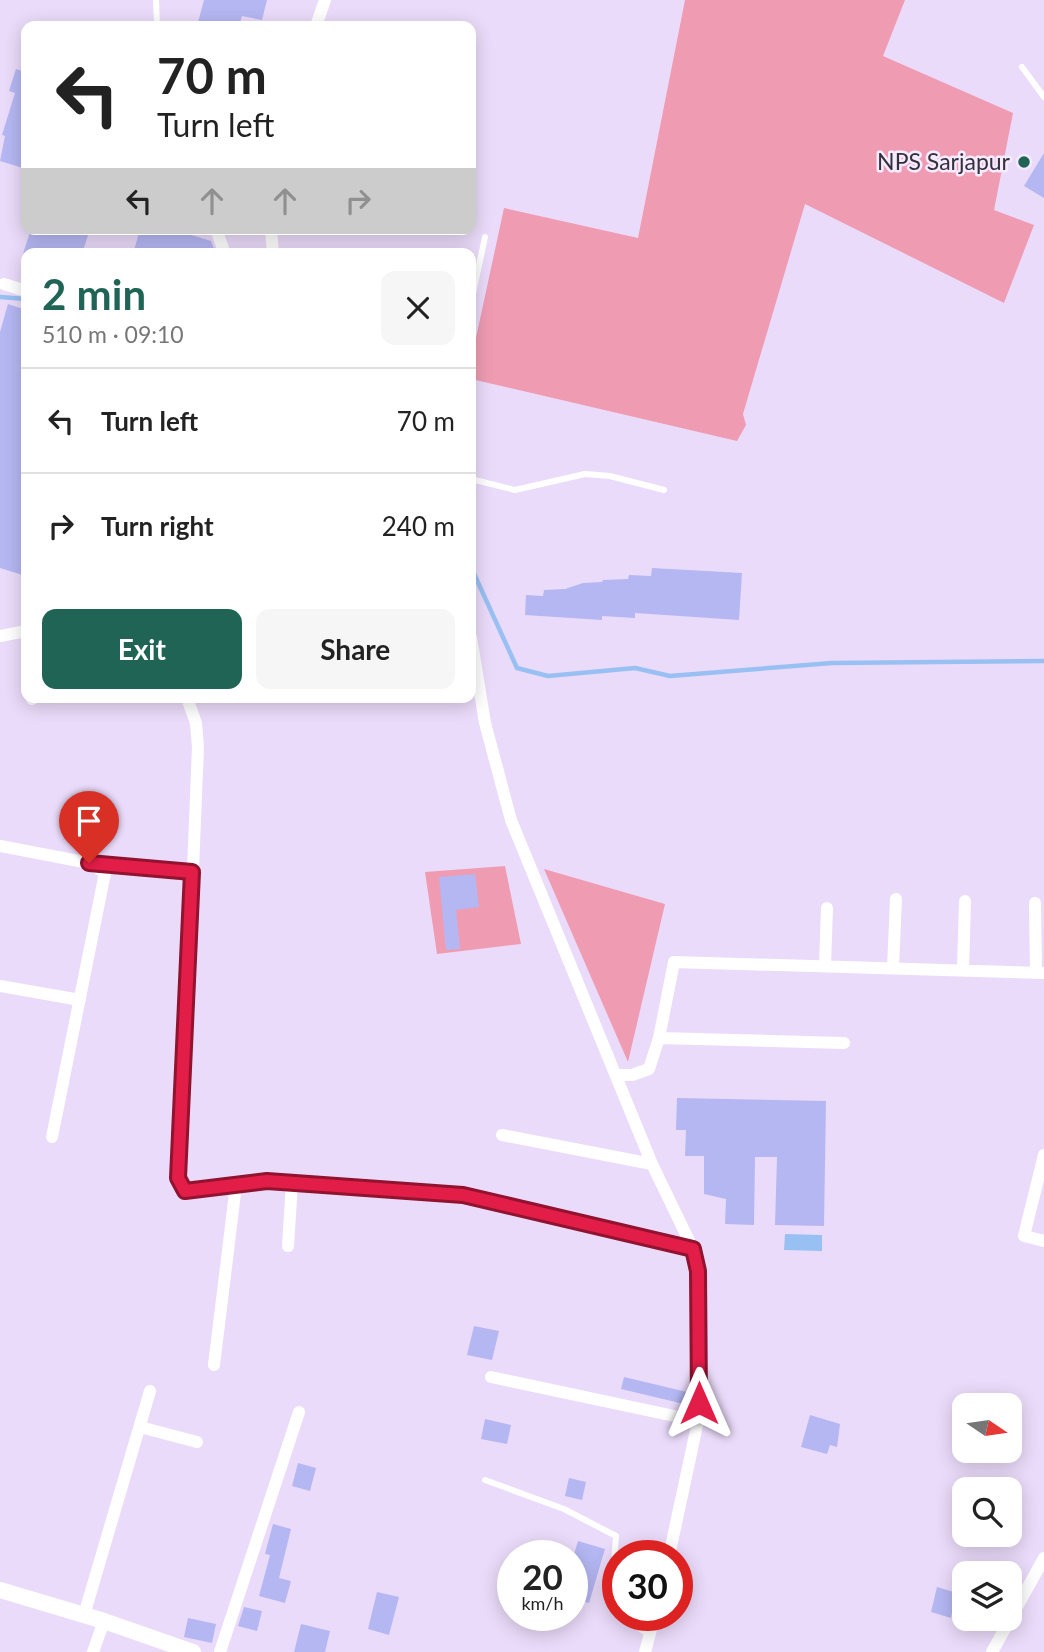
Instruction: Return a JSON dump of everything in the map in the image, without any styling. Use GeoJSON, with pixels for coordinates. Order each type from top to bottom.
{"type":"FeatureCollection","features":[{"type":"Feature","properties":{"kind":"street"},"geometry":{"type":"LineString","coordinates":[[318,21],[325,0]]}},
{"type":"Feature","properties":{"kind":"street"},"geometry":{"type":"LineString","coordinates":[[4,284],[21,289]]}},
{"type":"Feature","properties":{"kind":"street"},"geometry":{"type":"LineString","coordinates":[[0,636],[21,632]]}},
{"type":"Feature","properties":{"kind":"street"},"geometry":{"type":"LineString","coordinates":[[476,668],[485,723],[511,820],[653,1164],[693,1249],[698,1271],[698,1421],[672,1540]]}},
{"type":"Feature","properties":{"kind":"street"},"geometry":{"type":"LineString","coordinates":[[189,703],[196,723],[198,747],[178,1178],[185,1191],[236,1185],[292,1183],[463,1195],[693,1249]]}},
{"type":"Feature","properties":{"kind":"street"},"geometry":{"type":"LineString","coordinates":[[0,846],[89,863],[192,872]]}},
{"type":"Feature","properties":{"kind":"street"},"geometry":{"type":"LineString","coordinates":[[52,1137],[105,873],[89,863]]}},
{"type":"Feature","properties":{"kind":"street"},"geometry":{"type":"LineString","coordinates":[[893,968],[896,900]]}},
{"type":"Feature","properties":{"kind":"street"},"geometry":{"type":"LineString","coordinates":[[963,970],[965,901]]}},
{"type":"Feature","properties":{"kind":"street"},"geometry":{"type":"LineString","coordinates":[[616,1075],[632,1075],[649,1069],[659,1038],[674,962],[1040,973],[1035,903]]}},
{"type":"Feature","properties":{"kind":"street"},"geometry":{"type":"LineString","coordinates":[[825,965],[827,908]]}},
{"type":"Feature","properties":{"kind":"street"},"geometry":{"type":"LineString","coordinates":[[0,986],[80,1000]]}},
{"type":"Feature","properties":{"kind":"street"},"geometry":{"type":"LineString","coordinates":[[659,1038],[844,1043]]}},
{"type":"Feature","properties":{"kind":"street"},"geometry":{"type":"LineString","coordinates":[[502,1135],[653,1164]]}},
{"type":"Feature","properties":{"kind":"street"},"geometry":{"type":"LineString","coordinates":[[1044,1155],[1024,1236],[1044,1241]]}},
{"type":"Feature","properties":{"kind":"street"},"geometry":{"type":"LineString","coordinates":[[288,1246],[292,1183]]}},
{"type":"Feature","properties":{"kind":"street"},"geometry":{"type":"LineString","coordinates":[[214,1365],[236,1185]]}},
{"type":"Feature","properties":{"kind":"street"},"geometry":{"type":"LineString","coordinates":[[491,1377],[698,1421]]}},
{"type":"Feature","properties":{"kind":"street"},"geometry":{"type":"LineString","coordinates":[[85,1615],[150,1391]]}},
{"type":"Feature","properties":{"kind":"street"},"geometry":{"type":"LineString","coordinates":[[220,1652],[299,1412]]}},
{"type":"Feature","properties":{"kind":"street"},"geometry":{"type":"LineString","coordinates":[[140,1427],[197,1442]]}},
{"type":"Feature","properties":{"kind":"street"},"geometry":{"type":"LineString","coordinates":[[992,1652],[1044,1558]]}},
{"type":"Feature","properties":{"kind":"street"},"geometry":{"type":"LineString","coordinates":[[0,1590],[104,1621],[193,1652]]}},
{"type":"Feature","properties":{"kind":"street"},"geometry":{"type":"LineString","coordinates":[[93,1652],[104,1621]]}},
{"type":"Feature","properties":{"kind":"street"},"geometry":{"type":"LineString","coordinates":[[645,1652],[651,1631]]}},
{"type":"Feature","properties":{"kind":"lane"},"geometry":{"type":"LineString","coordinates":[[156,0],[157,21]]}},
{"type":"Feature","properties":{"kind":"lane"},"geometry":{"type":"LineString","coordinates":[[1022,67],[1044,97]]}},
{"type":"Feature","properties":{"kind":"lane"},"geometry":{"type":"LineString","coordinates":[[476,279],[485,237]]}},
{"type":"Feature","properties":{"kind":"lane"},"geometry":{"type":"LineString","coordinates":[[476,481],[515,490],[585,474],[610,476],[664,490]]}},
{"type":"Feature","properties":{"kind":"lane"},"geometry":{"type":"LineString","coordinates":[[485,1480],[564,1509],[616,1536],[611,1604],[616,1615],[650,1635]]}},
{"type":"Feature","properties":{"kind":"shaded area"},"geometry":{"type":"Polygon","coordinates":[[[685,0],[905,0],[883,56],[1013,113],[994,210],[1034,225],[1004,303],[805,204],[743,414],[746,425],[737,441],[476,380],[476,338],[504,208],[638,238],[685,0]]]}},
{"type":"Feature","properties":{"kind":"shaded area"},"geometry":{"type":"Polygon","coordinates":[[[505,866],[521,944],[437,954],[425,872],[505,866]]]}},
{"type":"Feature","properties":{"kind":"shaded area"},"geometry":{"type":"Polygon","coordinates":[[[544,869],[665,904],[628,1062],[544,869]]]}},
{"type":"Feature","properties":{"kind":"water"},"geometry":{"type":"Polygon","coordinates":[[[785,1234],[822,1235],[822,1251],[784,1250],[785,1234]]]}},
{"type":"Feature","properties":{"kind":"building"},"geometry":{"type":"Polygon","coordinates":[[[204,0],[267,0],[262,20],[242,16],[240,21],[198,21],[204,0]]]}},
{"type":"Feature","properties":{"kind":"building"},"geometry":{"type":"Polygon","coordinates":[[[16,69],[21,71],[21,167],[0,161],[5,136],[2,135],[15,93],[9,91],[16,69]]]}},
{"type":"Feature","properties":{"kind":"building"},"geometry":{"type":"Polygon","coordinates":[[[1044,153],[1044,198],[1024,186],[1044,153]]]}},
{"type":"Feature","properties":{"kind":"building"},"geometry":{"type":"Polygon","coordinates":[[[29,235],[88,235],[84,248],[25,248],[29,235]]]}},
{"type":"Feature","properties":{"kind":"building"},"geometry":{"type":"Polygon","coordinates":[[[138,235],[192,235],[211,241],[214,248],[135,248],[138,235]]]}},
{"type":"Feature","properties":{"kind":"building"},"geometry":{"type":"Polygon","coordinates":[[[8,304],[21,308],[21,574],[0,568],[0,332],[8,304]]]}},
{"type":"Feature","properties":{"kind":"building"},"geometry":{"type":"Polygon","coordinates":[[[652,568],[742,573],[739,620],[635,613],[635,618],[602,616],[602,620],[525,615],[526,595],[543,596],[544,590],[565,589],[603,580],[628,579],[629,575],[651,576],[652,568]]]}},
{"type":"Feature","properties":{"kind":"building"},"geometry":{"type":"Polygon","coordinates":[[[475,874],[479,907],[456,910],[460,949],[446,950],[439,877],[475,874]]]}},
{"type":"Feature","properties":{"kind":"building"},"geometry":{"type":"Polygon","coordinates":[[[677,1098],[826,1101],[824,1226],[775,1225],[777,1157],[755,1157],[754,1225],[725,1224],[726,1199],[704,1194],[704,1156],[685,1156],[686,1130],[676,1130],[677,1098]]]}},
{"type":"Feature","properties":{"kind":"building"},"geometry":{"type":"Polygon","coordinates":[[[474,1326],[499,1331],[492,1360],[467,1355],[474,1326]]]}},
{"type":"Feature","properties":{"kind":"building"},"geometry":{"type":"Polygon","coordinates":[[[624,1377],[687,1392],[684,1404],[621,1389],[624,1377]]]}},
{"type":"Feature","properties":{"kind":"building"},"geometry":{"type":"Polygon","coordinates":[[[810,1415],[840,1424],[837,1447],[830,1445],[827,1454],[801,1447],[810,1415]]]}},
{"type":"Feature","properties":{"kind":"building"},"geometry":{"type":"Polygon","coordinates":[[[485,1419],[511,1425],[507,1444],[481,1439],[485,1419]]]}},
{"type":"Feature","properties":{"kind":"building"},"geometry":{"type":"Polygon","coordinates":[[[298,1463],[316,1468],[310,1491],[292,1486],[298,1463]]]}},
{"type":"Feature","properties":{"kind":"building"},"geometry":{"type":"Polygon","coordinates":[[[569,1478],[586,1482],[582,1500],[565,1496],[569,1478]]]}},
{"type":"Feature","properties":{"kind":"building"},"geometry":{"type":"Polygon","coordinates":[[[273,1524],[291,1529],[279,1578],[291,1581],[285,1603],[259,1596],[270,1555],[265,1554],[273,1524]]]}},
{"type":"Feature","properties":{"kind":"building"},"geometry":{"type":"Polygon","coordinates":[[[588,1544],[602,1548],[602,1559],[589,1603],[588,1544]]]}},
{"type":"Feature","properties":{"kind":"building"},"geometry":{"type":"Polygon","coordinates":[[[937,1587],[952,1591],[951,1618],[931,1612],[937,1587]]]}},
{"type":"Feature","properties":{"kind":"building"},"geometry":{"type":"Polygon","coordinates":[[[377,1592],[399,1597],[389,1635],[368,1629],[377,1592]]]}},
{"type":"Feature","properties":{"kind":"building"},"geometry":{"type":"Polygon","coordinates":[[[244,1607],[262,1611],[257,1631],[238,1626],[244,1607]]]}},
{"type":"Feature","properties":{"kind":"building"},"geometry":{"type":"Polygon","coordinates":[[[188,1618],[216,1624],[212,1643],[184,1637],[188,1618]]]}},
{"type":"Feature","properties":{"kind":"building"},"geometry":{"type":"Polygon","coordinates":[[[301,1624],[330,1631],[325,1652],[294,1652],[301,1624]]]}},
{"type":"Feature","properties":{"kind":"waterway"},"geometry":{"type":"LineString","coordinates":[[0,297],[21,299]]}},
{"type":"Feature","properties":{"kind":"waterway"},"geometry":{"type":"LineString","coordinates":[[476,578],[517,668],[548,676],[635,668],[670,676],[832,663],[1044,661]]}},
{"type":"Feature","properties":{"kind":"place","name":"NPS Sarjapur"},"geometry":{"type":"Point","coordinates":[1024,162]}},
{"type":"Feature","properties":{"kind":"route"},"geometry":{"type":"LineString","coordinates":[[89,863],[192,872],[178,1178],[185,1191],[267,1181],[463,1195],[693,1249],[698,1271],[699,1403]]}}]}
